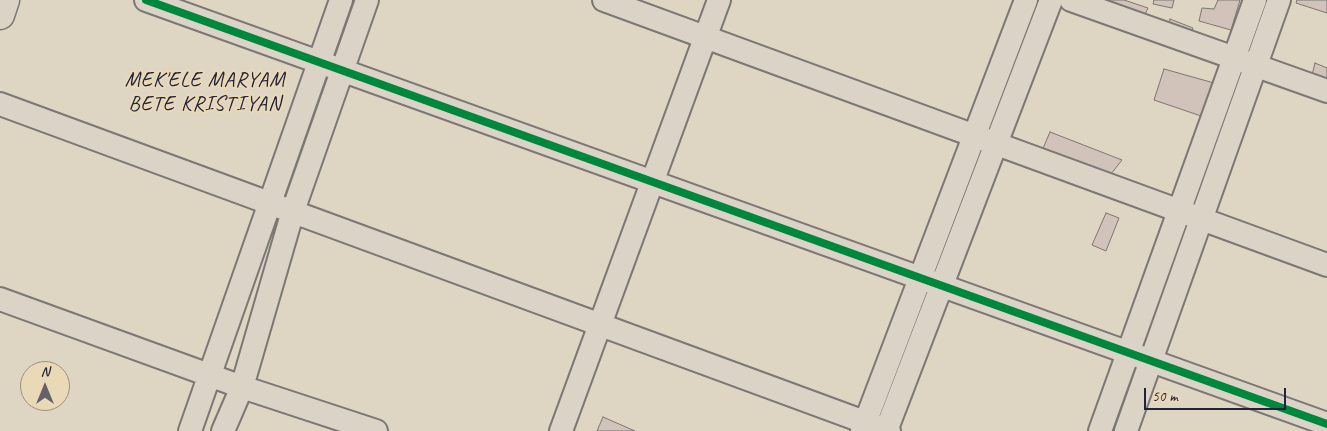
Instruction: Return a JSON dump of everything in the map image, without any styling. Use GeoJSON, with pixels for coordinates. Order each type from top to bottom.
{"type":"FeatureCollection","features":[{"type":"Feature","properties":{"kind":"street"},"geometry":{"type":"LineString","coordinates":[[0,15],[5,0]]}},
{"type":"Feature","properties":{"kind":"street"},"geometry":{"type":"LineString","coordinates":[[146,0],[1327,424]]}},
{"type":"Feature","properties":{"kind":"street"},"geometry":{"type":"LineString","coordinates":[[190,431],[341,0]]}},
{"type":"Feature","properties":{"kind":"street"},"geometry":{"type":"LineString","coordinates":[[223,431],[242,387],[293,212],[367,0]]}},
{"type":"Feature","properties":{"kind":"street"},"geometry":{"type":"LineString","coordinates":[[604,0],[1327,265]]}},
{"type":"Feature","properties":{"kind":"street"},"geometry":{"type":"LineString","coordinates":[[561,431],[719,0]]}},
{"type":"Feature","properties":{"kind":"street"},"geometry":{"type":"LineString","coordinates":[[863,426],[1026,0]]}},
{"type":"Feature","properties":{"kind":"street"},"geometry":{"type":"LineString","coordinates":[[0,104],[600,324],[863,426],[887,431],[1051,0]]}},
{"type":"Feature","properties":{"kind":"street"},"geometry":{"type":"LineString","coordinates":[[1071,0],[1327,91]]}},
{"type":"Feature","properties":{"kind":"street"},"geometry":{"type":"LineString","coordinates":[[1100,431],[1255,0]]}},
{"type":"Feature","properties":{"kind":"street"},"geometry":{"type":"LineString","coordinates":[[1126,431],[1279,0]]}},
{"type":"Feature","properties":{"kind":"street"},"geometry":{"type":"LineString","coordinates":[[0,299],[242,387],[376,431]]}},
{"type":"Feature","properties":{"kind":"building"},"geometry":{"type":"Polygon","coordinates":[[[1108,0],[1124,0],[1148,8],[1141,23],[1105,10],[1108,0]]]}},
{"type":"Feature","properties":{"kind":"building"},"geometry":{"type":"Polygon","coordinates":[[[1154,0],[1174,0],[1172,8],[1153,4],[1154,0]]]}},
{"type":"Feature","properties":{"kind":"building"},"geometry":{"type":"Polygon","coordinates":[[[1218,0],[1240,0],[1231,30],[1199,21],[1202,8],[1214,9],[1218,0]]]}},
{"type":"Feature","properties":{"kind":"building"},"geometry":{"type":"Polygon","coordinates":[[[1297,0],[1327,0],[1327,13],[1296,3],[1297,0]]]}},
{"type":"Feature","properties":{"kind":"building"},"geometry":{"type":"Polygon","coordinates":[[[1170,19],[1193,28],[1189,39],[1168,32],[1170,19]]]}},
{"type":"Feature","properties":{"kind":"building"},"geometry":{"type":"Polygon","coordinates":[[[1315,63],[1327,68],[1327,84],[1310,83],[1315,63]]]}},
{"type":"Feature","properties":{"kind":"building"},"geometry":{"type":"Polygon","coordinates":[[[1164,69],[1214,83],[1204,117],[1154,100],[1164,69]]]}},
{"type":"Feature","properties":{"kind":"building"},"geometry":{"type":"Polygon","coordinates":[[[1050,132],[1122,160],[1107,179],[1041,153],[1050,132]]]}},
{"type":"Feature","properties":{"kind":"building"},"geometry":{"type":"Polygon","coordinates":[[[1106,213],[1119,218],[1106,251],[1092,245],[1106,213]]]}},
{"type":"Feature","properties":{"kind":"building"},"geometry":{"type":"Polygon","coordinates":[[[603,417],[635,431],[597,431],[603,417]]]}},
{"type":"Feature","properties":{"kind":"cycle path"},"geometry":{"type":"LineString","coordinates":[[146,0],[1327,424]]}},
{"type":"Feature","properties":{"kind":"district","name":"MEK'ELE MARYAM BETE KRISTIYAN"},"geometry":{"type":"Point","coordinates":[205,92]}}]}
